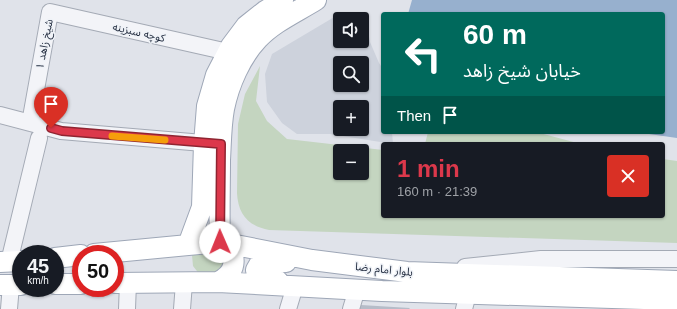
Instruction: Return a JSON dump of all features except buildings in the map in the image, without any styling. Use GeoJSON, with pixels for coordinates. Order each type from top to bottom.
{"type":"FeatureCollection","features":[{"type":"Feature","properties":{"kind":"main road"},"geometry":{"type":"LineString","coordinates":[[218,282],[231,272],[234,264],[234,256],[230,248],[222,242],[207,106],[216,75],[228,52],[246,26],[265,11],[283,0]]}},
{"type":"Feature","properties":{"kind":"main road"},"geometry":{"type":"LineString","coordinates":[[188,245],[202,207],[212,144],[232,81],[246,55],[258,38],[275,25],[316,0]]}},
{"type":"Feature","properties":{"kind":"main road","name":"بلوار امام رضا"},"geometry":{"type":"LineString","coordinates":[[124,251],[222,242],[312,260],[407,272],[677,281]]}},
{"type":"Feature","properties":{"kind":"main road"},"geometry":{"type":"LineString","coordinates":[[312,260],[260,263],[256,270],[260,278],[317,288]]}},
{"type":"Feature","properties":{"kind":"main road","name":"بلوار امام رضا"},"geometry":{"type":"LineString","coordinates":[[124,283],[218,282],[357,289],[466,302],[578,303],[677,300]]}},
{"type":"Feature","properties":{"kind":"street","name":"کوچه سبزینه"},"geometry":{"type":"LineString","coordinates":[[50,12],[228,52]]}},
{"type":"Feature","properties":{"kind":"street","name":"شیخ زاهد ۱"},"geometry":{"type":"LineString","coordinates":[[30,123],[50,12]]}},
{"type":"Feature","properties":{"kind":"street"},"geometry":{"type":"LineString","coordinates":[[0,114],[62,131],[212,144]]}},
{"type":"Feature","properties":{"kind":"street"},"geometry":{"type":"LineString","coordinates":[[10,262],[39,138]]}},
{"type":"Feature","properties":{"kind":"street"},"geometry":{"type":"LineString","coordinates":[[407,272],[541,259],[677,259]]}},
{"type":"Feature","properties":{"kind":"street"},"geometry":{"type":"LineString","coordinates":[[182,309],[184,283]]}},
{"type":"Feature","properties":{"kind":"street"},"geometry":{"type":"LineString","coordinates":[[9,309],[11,285]]}},
{"type":"Feature","properties":{"kind":"street"},"geometry":{"type":"LineString","coordinates":[[288,309],[295,286]]}},
{"type":"Feature","properties":{"kind":"street"},"geometry":{"type":"LineString","coordinates":[[351,309],[357,289]]}},
{"type":"Feature","properties":{"kind":"street"},"geometry":{"type":"LineString","coordinates":[[124,293],[127,309]]}},
{"type":"Feature","properties":{"kind":"shaded area"},"geometry":{"type":"Polygon","coordinates":[[[333,18],[333,48],[369,48],[369,36],[370,42],[381,66],[381,134],[392,134],[393,142],[381,142],[343,136],[369,136],[369,100],[333,100],[333,134],[297,134],[282,123],[267,102],[265,74],[272,54],[333,18]]]}},
{"type":"Feature","properties":{"kind":"green space"},"geometry":{"type":"Polygon","coordinates":[[[260,66],[256,101],[267,121],[287,139],[333,144],[333,180],[369,180],[369,148],[381,150],[381,218],[665,218],[665,159],[677,161],[677,243],[269,230],[255,225],[246,218],[239,207],[237,193],[238,124],[245,94],[260,66]]]}},
{"type":"Feature","properties":{"kind":"green space"},"geometry":{"type":"Polygon","coordinates":[[[428,134],[544,134],[574,142],[426,142],[428,134]]]}},
{"type":"Feature","properties":{"kind":"green space"},"geometry":{"type":"Polygon","coordinates":[[[203,242],[227,255],[222,272],[200,275],[193,266],[192,255],[203,242]]]}},
{"type":"Feature","properties":{"kind":"water"},"geometry":{"type":"Polygon","coordinates":[[[412,0],[677,0],[677,138],[649,134],[665,134],[665,12],[409,12],[412,0]]]}},
{"type":"Feature","properties":{"kind":"slow traffic"},"geometry":{"type":"LineString","coordinates":[[112,136],[165,140]]}},
{"type":"Feature","properties":{"kind":"route"},"geometry":{"type":"LineString","coordinates":[[51,128],[62,131],[204,144],[221,144],[219,207],[220,242]]}}]}
